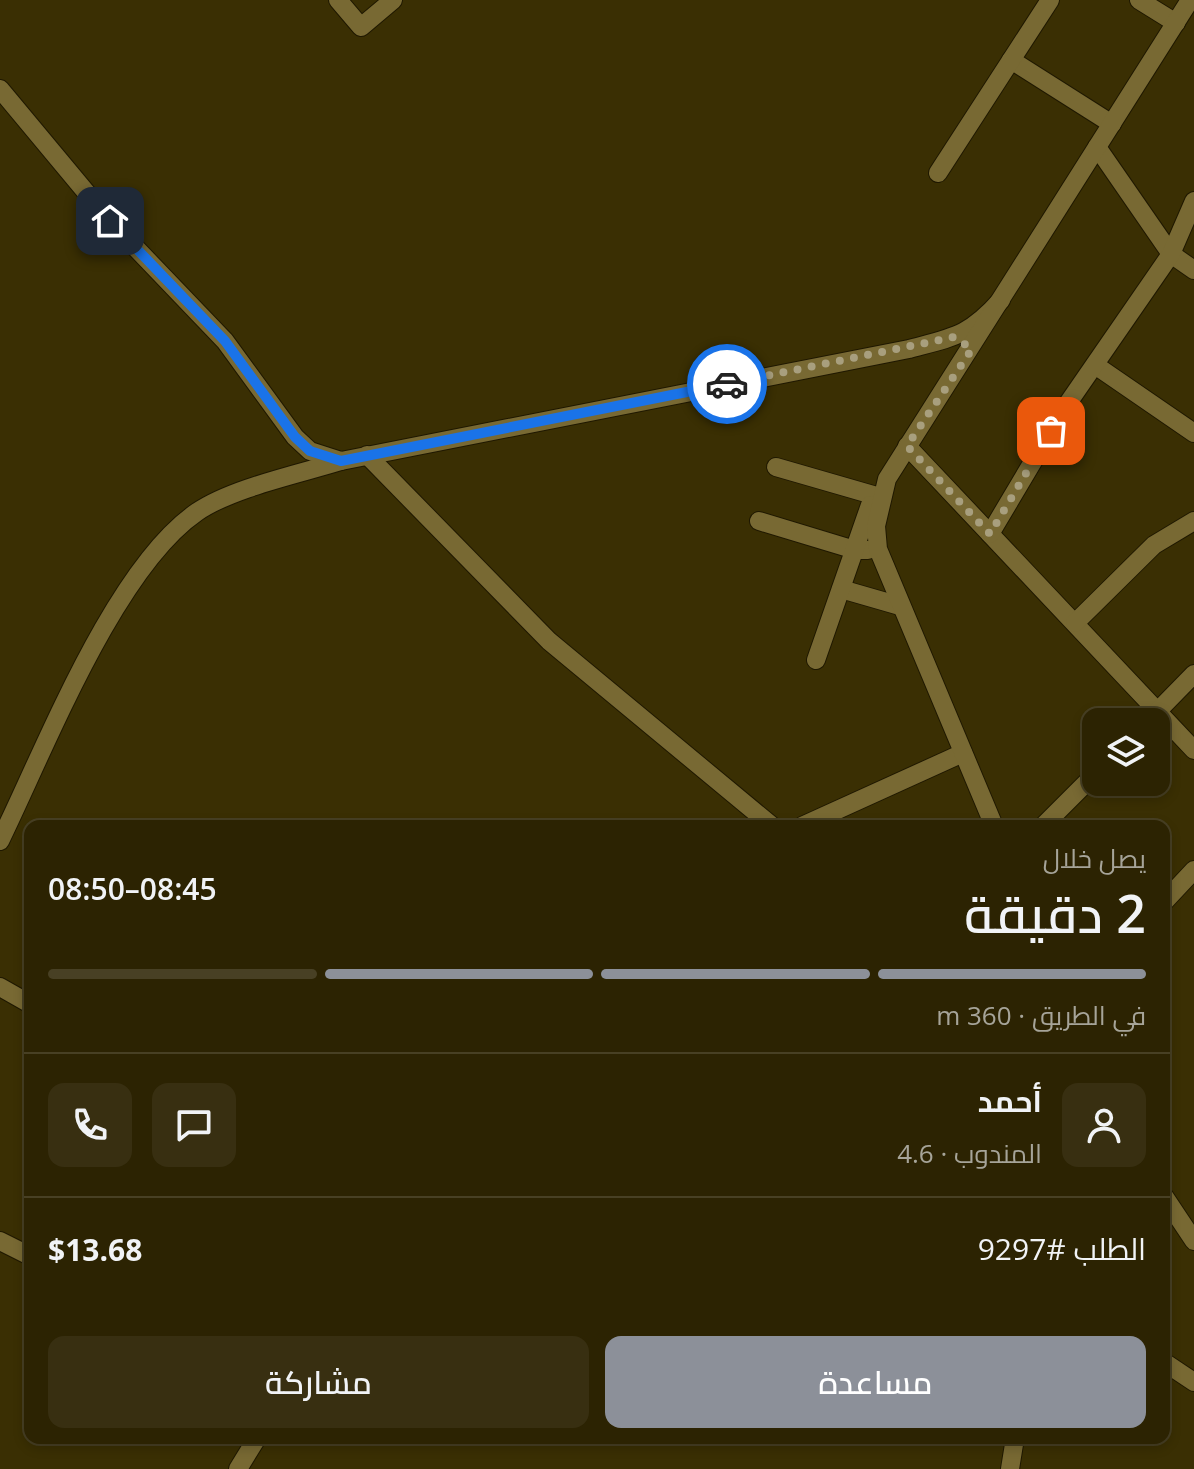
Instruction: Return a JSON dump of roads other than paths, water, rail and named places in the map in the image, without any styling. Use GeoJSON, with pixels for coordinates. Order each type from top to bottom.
{"type":"FeatureCollection","features":[{"type":"Feature","properties":{"kind":"street"},"geometry":{"type":"LineString","coordinates":[[338,0],[361,27],[393,0]]}},
{"type":"Feature","properties":{"kind":"street"},"geometry":{"type":"LineString","coordinates":[[938,173],[1050,0]]}},
{"type":"Feature","properties":{"kind":"street"},"geometry":{"type":"LineString","coordinates":[[1139,0],[1176,23]]}},
{"type":"Feature","properties":{"kind":"street"},"geometry":{"type":"LineString","coordinates":[[816,660],[876,496],[972,349],[1190,0]]}},
{"type":"Feature","properties":{"kind":"street"},"geometry":{"type":"LineString","coordinates":[[1011,60],[1112,124]]}},
{"type":"Feature","properties":{"kind":"street"},"geometry":{"type":"LineString","coordinates":[[0,89],[110,221],[225,341],[295,437],[310,451],[341,461]]}},
{"type":"Feature","properties":{"kind":"street"},"geometry":{"type":"LineString","coordinates":[[1097,147],[1171,254],[1194,270]]}},
{"type":"Feature","properties":{"kind":"street"},"geometry":{"type":"LineString","coordinates":[[990,534],[1066,406],[1171,254],[1194,201]]}},
{"type":"Feature","properties":{"kind":"street"},"geometry":{"type":"LineString","coordinates":[[0,841],[90,651],[158,551],[197,512],[292,475],[341,461],[954,337],[979,325],[1001,300]]}},
{"type":"Feature","properties":{"kind":"street"},"geometry":{"type":"LineString","coordinates":[[954,337],[972,349]]}},
{"type":"Feature","properties":{"kind":"street"},"geometry":{"type":"LineString","coordinates":[[1095,365],[1194,433]]}},
{"type":"Feature","properties":{"kind":"street"},"geometry":{"type":"LineString","coordinates":[[292,475],[299,456],[295,437]]}},
{"type":"Feature","properties":{"kind":"street"},"geometry":{"type":"LineString","coordinates":[[907,446],[1075,623],[1146,708]]}},
{"type":"Feature","properties":{"kind":"street"},"geometry":{"type":"LineString","coordinates":[[367,455],[549,641],[765,820]]}},
{"type":"Feature","properties":{"kind":"street"},"geometry":{"type":"LineString","coordinates":[[776,467],[876,496]]}},
{"type":"Feature","properties":{"kind":"street"},"geometry":{"type":"LineString","coordinates":[[876,496],[878,549],[991,820]]}},
{"type":"Feature","properties":{"kind":"street"},"geometry":{"type":"LineString","coordinates":[[759,521],[855,550],[878,549]]}},
{"type":"Feature","properties":{"kind":"street"},"geometry":{"type":"LineString","coordinates":[[1075,623],[1154,545],[1194,521]]}},
{"type":"Feature","properties":{"kind":"street"},"geometry":{"type":"LineString","coordinates":[[841,589],[900,606]]}},
{"type":"Feature","properties":{"kind":"street"},"geometry":{"type":"LineString","coordinates":[[1161,708],[1194,674]]}},
{"type":"Feature","properties":{"kind":"street"},"geometry":{"type":"LineString","coordinates":[[1170,730],[1194,750]]}},
{"type":"Feature","properties":{"kind":"street"},"geometry":{"type":"LineString","coordinates":[[815,820],[963,753]]}},
{"type":"Feature","properties":{"kind":"street"},"geometry":{"type":"LineString","coordinates":[[1049,820],[1082,787]]}},
{"type":"Feature","properties":{"kind":"street"},"geometry":{"type":"LineString","coordinates":[[1170,896],[1194,870]]}},
{"type":"Feature","properties":{"kind":"street"},"geometry":{"type":"LineString","coordinates":[[0,987],[24,1001]]}},
{"type":"Feature","properties":{"kind":"street"},"geometry":{"type":"LineString","coordinates":[[1170,1205],[1194,1241]]}},
{"type":"Feature","properties":{"kind":"street"},"geometry":{"type":"LineString","coordinates":[[0,1241],[24,1253]]}},
{"type":"Feature","properties":{"kind":"street"},"geometry":{"type":"LineString","coordinates":[[1170,1366],[1194,1382]]}},
{"type":"Feature","properties":{"kind":"street"},"geometry":{"type":"LineString","coordinates":[[238,1469],[253,1444]]}},
{"type":"Feature","properties":{"kind":"street"},"geometry":{"type":"LineString","coordinates":[[1010,1469],[1014,1444]]}}]}
